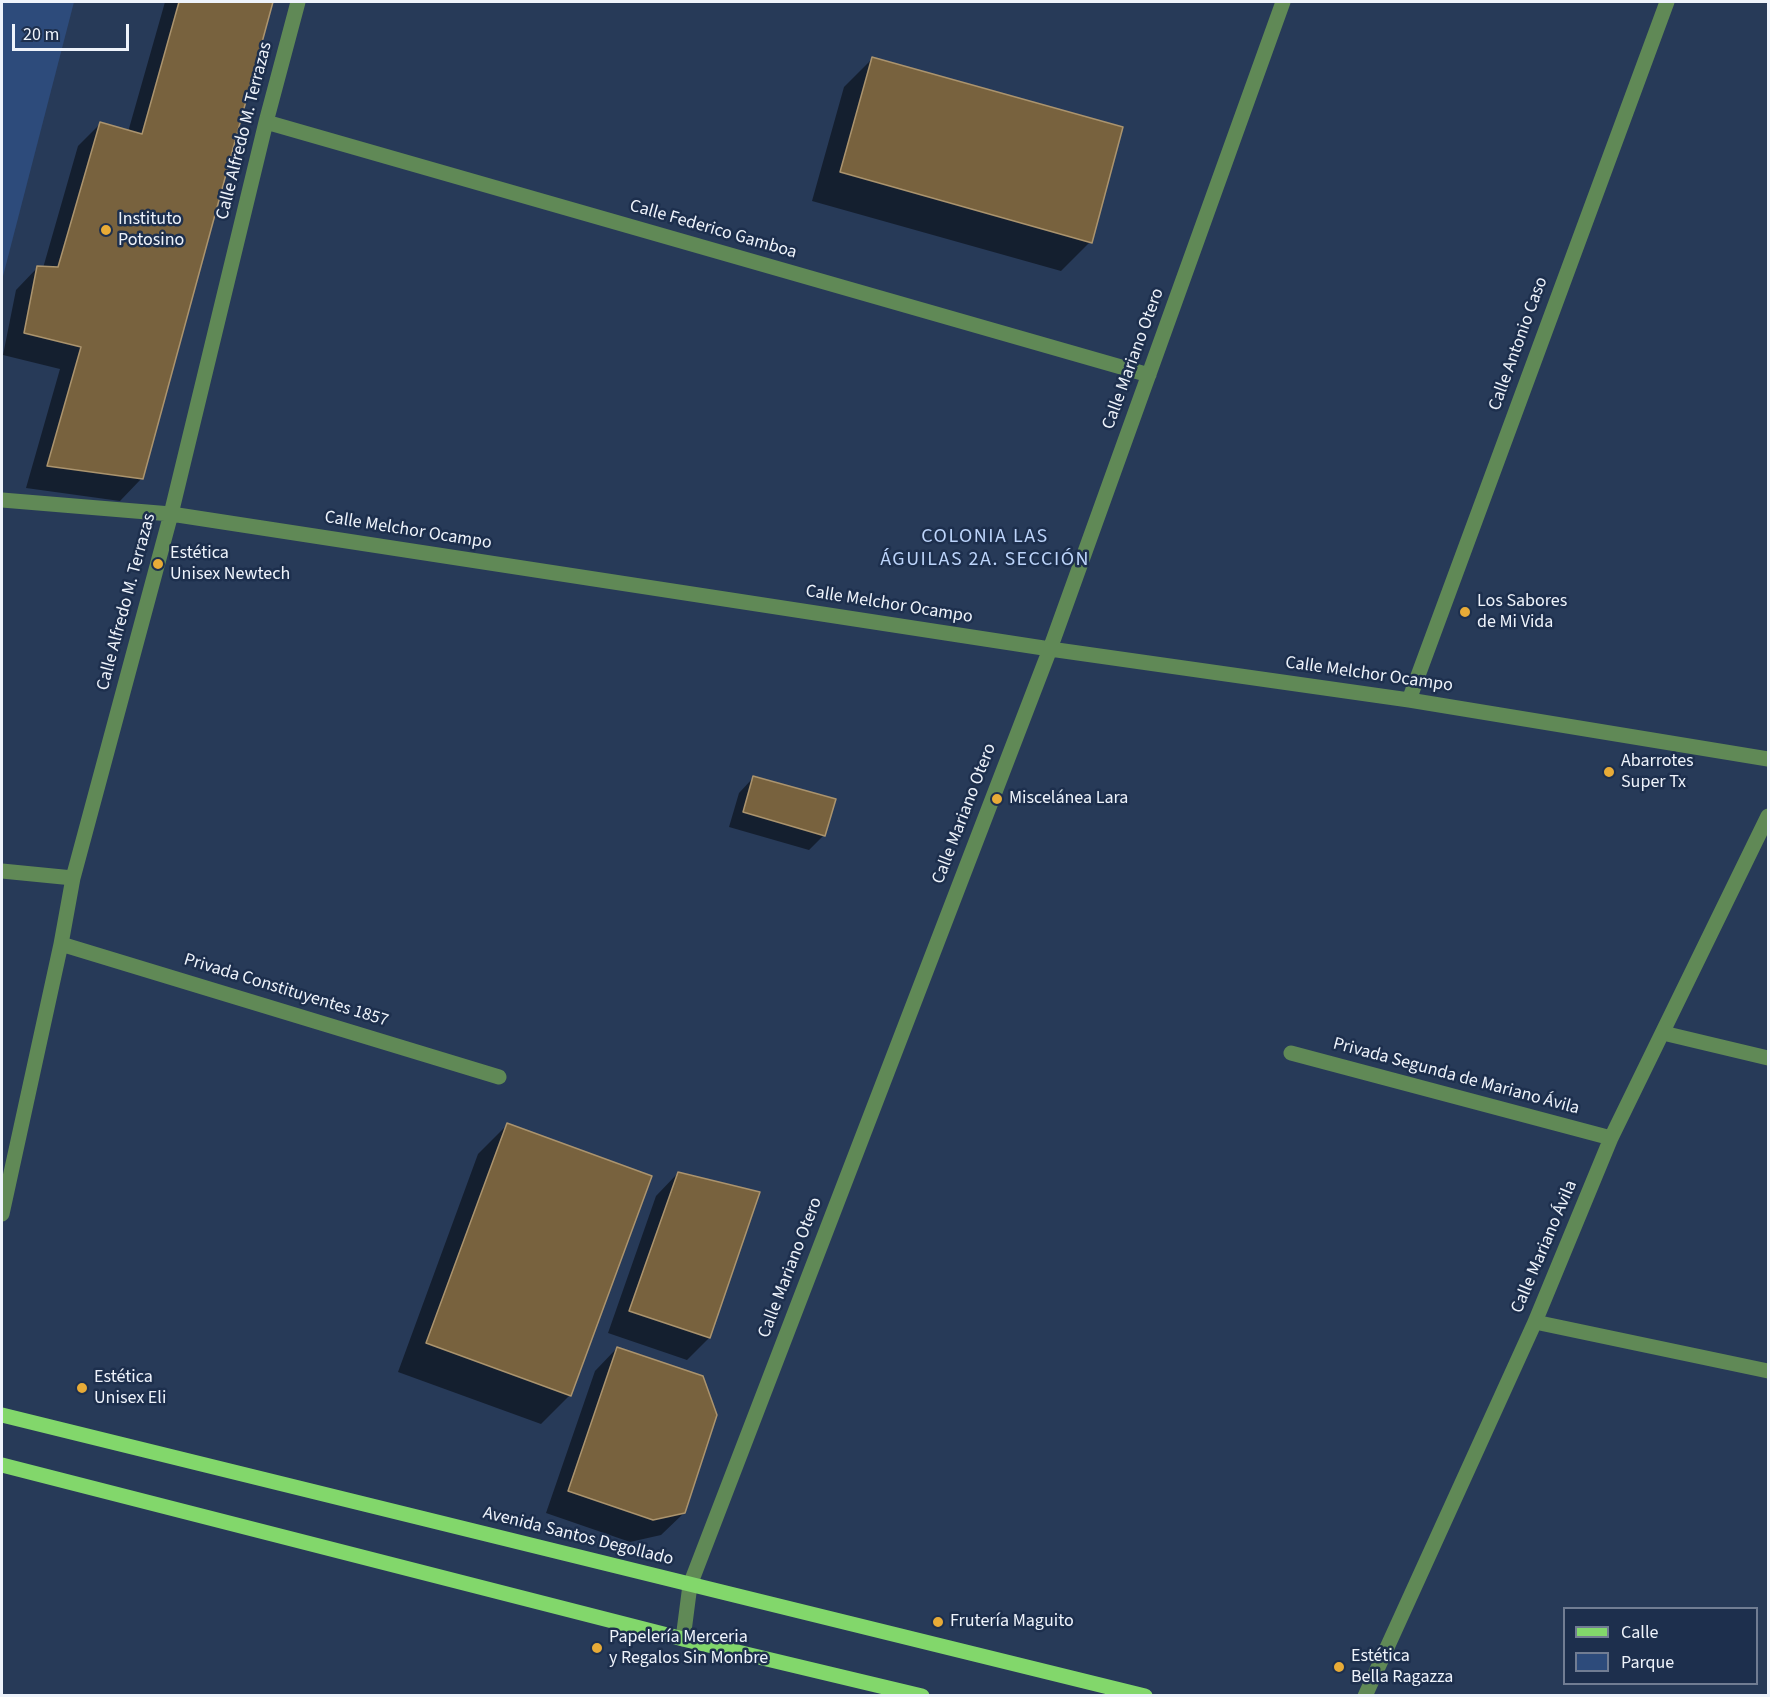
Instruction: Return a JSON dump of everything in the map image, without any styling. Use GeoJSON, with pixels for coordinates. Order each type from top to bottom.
{"type":"FeatureCollection","features":[{"type":"Feature","properties":{"kind":"main road","name":"Avenida Santos Degollado"},"geometry":{"type":"LineString","coordinates":[[2,1415],[1145,1695]]}},
{"type":"Feature","properties":{"kind":"main road"},"geometry":{"type":"LineString","coordinates":[[2,1464],[683,1639],[922,1695]]}},
{"type":"Feature","properties":{"kind":"street","name":"Calle Alfredo M. Terrazas"},"geometry":{"type":"LineString","coordinates":[[2,1214],[61,944],[73,878],[171,514],[266,122],[298,2]]}},
{"type":"Feature","properties":{"kind":"street","name":"Calle Mariano Otero"},"geometry":{"type":"LineString","coordinates":[[683,1639],[690,1585],[1050,649],[1283,2]]}},
{"type":"Feature","properties":{"kind":"street","name":"Calle Antonio Caso"},"geometry":{"type":"LineString","coordinates":[[1409,700],[1667,2]]}},
{"type":"Feature","properties":{"kind":"street","name":"Calle Federico Gamboa"},"geometry":{"type":"LineString","coordinates":[[266,122],[1149,375]]}},
{"type":"Feature","properties":{"kind":"street","name":"Calle Melchor Ocampo"},"geometry":{"type":"LineString","coordinates":[[2,500],[171,514],[1050,649],[1409,700],[1768,759]]}},
{"type":"Feature","properties":{"kind":"street","name":"Calle Mariano Ávila"},"geometry":{"type":"LineString","coordinates":[[1365,1695],[1535,1322],[1611,1138],[1768,816]]}},
{"type":"Feature","properties":{"kind":"street"},"geometry":{"type":"LineString","coordinates":[[2,871],[73,878]]}},
{"type":"Feature","properties":{"kind":"street","name":"Privada Constituyentes 1857"},"geometry":{"type":"LineString","coordinates":[[61,944],[499,1077]]}},
{"type":"Feature","properties":{"kind":"street"},"geometry":{"type":"LineString","coordinates":[[1663,1033],[1768,1058]]}},
{"type":"Feature","properties":{"kind":"street","name":"Privada Segunda de Mariano Ávila"},"geometry":{"type":"LineString","coordinates":[[1291,1053],[1611,1138]]}},
{"type":"Feature","properties":{"kind":"street"},"geometry":{"type":"LineString","coordinates":[[1535,1322],[1768,1371]]}},
{"type":"Feature","properties":{"kind":"green space"},"geometry":{"type":"Polygon","coordinates":[[[2,2],[74,2],[2,280],[2,2]]]}},
{"type":"Feature","properties":{"kind":"building"},"geometry":{"type":"Polygon","coordinates":[[[179,2],[273,2],[143,479],[47,466],[81,347],[24,333],[37,266],[58,267],[100,122],[142,134],[179,2]]]}},
{"type":"Feature","properties":{"kind":"building"},"geometry":{"type":"Polygon","coordinates":[[[872,57],[1123,127],[1092,243],[840,172],[872,57]]]}},
{"type":"Feature","properties":{"kind":"building"},"geometry":{"type":"Polygon","coordinates":[[[753,776],[836,799],[825,836],[743,812],[753,776]]]}},
{"type":"Feature","properties":{"kind":"building"},"geometry":{"type":"Polygon","coordinates":[[[507,1123],[652,1176],[571,1396],[426,1343],[507,1123]]]}},
{"type":"Feature","properties":{"kind":"building"},"geometry":{"type":"Polygon","coordinates":[[[678,1172],[760,1192],[710,1338],[629,1311],[678,1172]]]}},
{"type":"Feature","properties":{"kind":"building"},"geometry":{"type":"Polygon","coordinates":[[[617,1347],[703,1376],[717,1415],[685,1513],[653,1520],[568,1491],[617,1347]]]}},
{"type":"Feature","properties":{"kind":"place","name":"Instituto Potosino"},"geometry":{"type":"Point","coordinates":[106,230]}},
{"type":"Feature","properties":{"kind":"place","name":"Estética Unisex Newtech"},"geometry":{"type":"Point","coordinates":[158,564]}},
{"type":"Feature","properties":{"kind":"place","name":"Los Sabores de Mi Vida"},"geometry":{"type":"Point","coordinates":[1465,612]}},
{"type":"Feature","properties":{"kind":"place","name":"Abarrotes Super Tx"},"geometry":{"type":"Point","coordinates":[1609,772]}},
{"type":"Feature","properties":{"kind":"place","name":"Miscelánea Lara"},"geometry":{"type":"Point","coordinates":[997,799]}},
{"type":"Feature","properties":{"kind":"place","name":"Estética Unisex Eli"},"geometry":{"type":"Point","coordinates":[82,1388]}},
{"type":"Feature","properties":{"kind":"place","name":"Frutería Maguito"},"geometry":{"type":"Point","coordinates":[938,1622]}},
{"type":"Feature","properties":{"kind":"place","name":"Papelería Merceria y Regalos Sin Monbre"},"geometry":{"type":"Point","coordinates":[597,1648]}},
{"type":"Feature","properties":{"kind":"place","name":"Estética Bella Ragazza"},"geometry":{"type":"Point","coordinates":[1339,1667]}},
{"type":"Feature","properties":{"kind":"district","name":"COLONIA LAS ÁGUILAS 2A. SECCIÓN"},"geometry":{"type":"Point","coordinates":[985,550]}}]}
